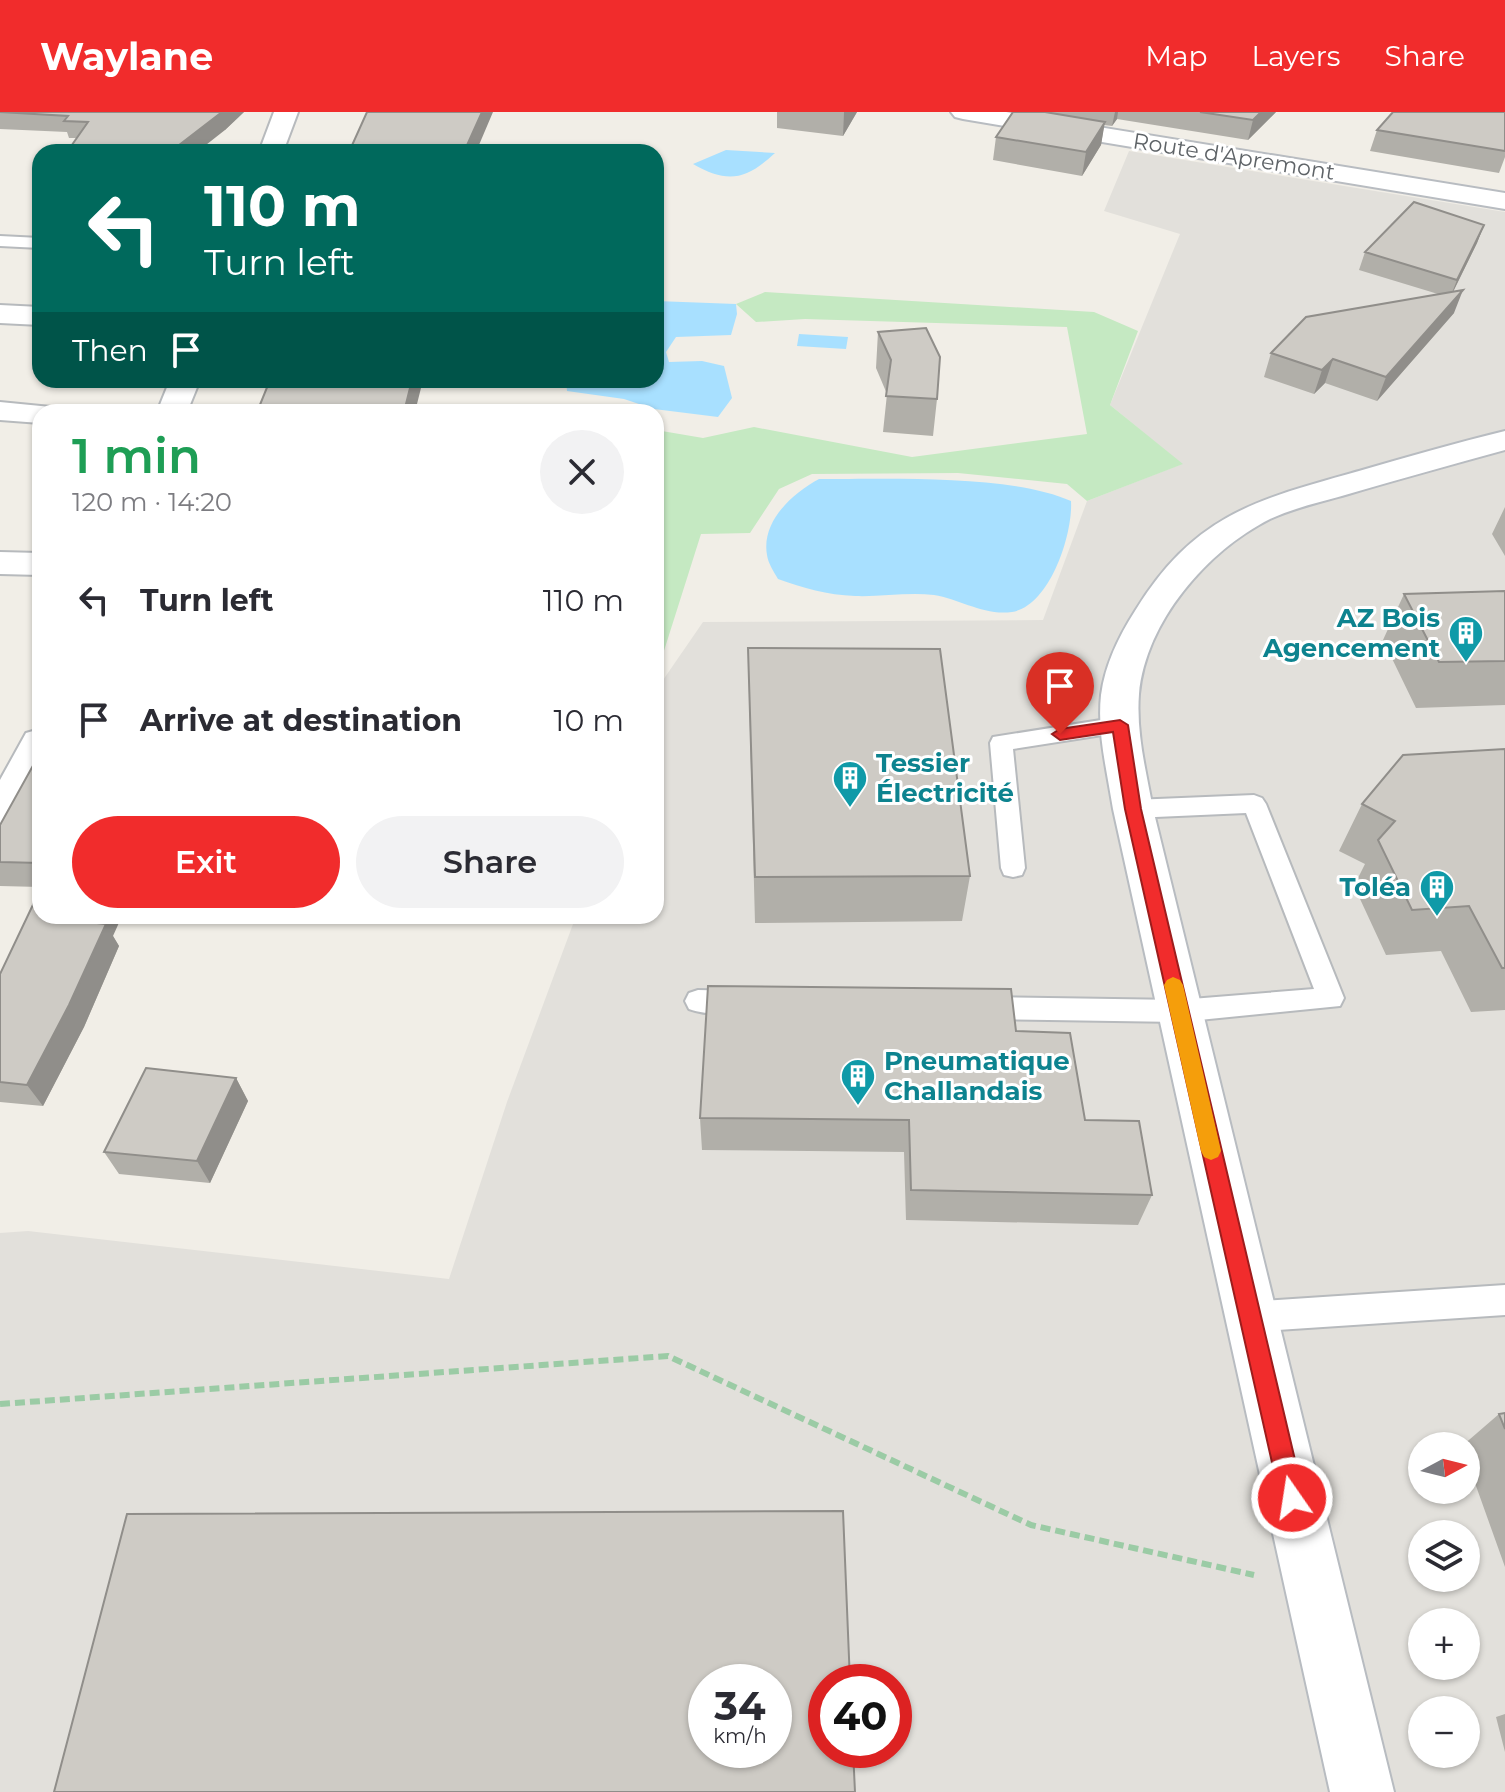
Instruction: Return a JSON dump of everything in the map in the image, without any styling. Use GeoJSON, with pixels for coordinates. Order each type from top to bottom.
{"type":"FeatureCollection","features":[{"type":"Feature","properties":{"kind":"street"},"geometry":{"type":"LineString","coordinates":[[274,144],[286,112]]}},
{"type":"Feature","properties":{"kind":"street","name":"Route d'Apremont"},"geometry":{"type":"LineString","coordinates":[[963,112],[1505,201]]}},
{"type":"Feature","properties":{"kind":"street"},"geometry":{"type":"LineString","coordinates":[[0,314],[32,316]]}},
{"type":"Feature","properties":{"kind":"street"},"geometry":{"type":"LineString","coordinates":[[0,411],[32,413]]}},
{"type":"Feature","properties":{"kind":"street"},"geometry":{"type":"LineString","coordinates":[[1362,1792],[1133,809],[1120,725],[1123,678],[1141,628],[1169,586],[1224,533],[1259,512],[1294,500],[1505,440]]}},
{"type":"Feature","properties":{"kind":"street"},"geometry":{"type":"LineString","coordinates":[[0,563],[32,564]]}},
{"type":"Feature","properties":{"kind":"street"},"geometry":{"type":"LineString","coordinates":[[0,816],[32,758]]}},
{"type":"Feature","properties":{"kind":"lane"},"geometry":{"type":"LineString","coordinates":[[0,241],[32,243]]}},
{"type":"Feature","properties":{"kind":"lane"},"geometry":{"type":"LineString","coordinates":[[1013,868],[1001,743],[1120,725]]}},
{"type":"Feature","properties":{"kind":"lane"},"geometry":{"type":"LineString","coordinates":[[946,1007],[1179,1011],[1331,998],[1254,804],[1133,809]]}},
{"type":"Feature","properties":{"kind":"lane"},"geometry":{"type":"LineString","coordinates":[[698,1001],[775,1003]]}},
{"type":"Feature","properties":{"kind":"lane"},"geometry":{"type":"LineString","coordinates":[[1249,1317],[1505,1300]]}},
{"type":"Feature","properties":{"kind":"path"},"geometry":{"type":"LineString","coordinates":[[0,1404],[668,1356],[1031,1525],[1313,1589]]}},
{"type":"Feature","properties":{"kind":"shaded area"},"geometry":{"type":"Polygon","coordinates":[[[1129,151],[1505,212],[1505,1792],[0,1792],[0,1233],[28,1231],[449,1279],[507,1102],[573,924],[664,924],[664,679],[703,622],[1043,620],[1087,501],[1182,464],[1110,405],[1180,234],[1104,211],[1129,151]]]}},
{"type":"Feature","properties":{"kind":"green space"},"geometry":{"type":"Polygon","coordinates":[[[765,292],[1094,312],[1138,331],[1110,405],[1183,464],[1087,501],[1067,484],[958,473],[812,474],[779,489],[750,533],[701,534],[664,651],[664,431],[703,438],[754,427],[912,457],[1087,434],[1067,327],[805,319],[756,322],[736,304],[765,292]]]}},
{"type":"Feature","properties":{"kind":"water"},"geometry":{"type":"Polygon","coordinates":[[[726,150],[775,153],[755,169],[736,176],[716,175],[693,164],[726,150]]]}},
{"type":"Feature","properties":{"kind":"water"},"geometry":{"type":"Polygon","coordinates":[[[664,301],[736,304],[737,314],[731,335],[676,337],[666,352],[669,362],[702,361],[724,366],[732,398],[718,417],[664,410],[664,404],[639,404],[567,391],[567,388],[664,388],[664,301]]]}},
{"type":"Feature","properties":{"kind":"water"},"geometry":{"type":"Polygon","coordinates":[[[799,334],[848,337],[846,349],[797,346],[799,334]]]}},
{"type":"Feature","properties":{"kind":"water"},"geometry":{"type":"Polygon","coordinates":[[[819,479],[948,480],[1016,486],[1071,501],[1071,515],[1063,549],[1048,583],[1026,607],[1012,612],[992,612],[934,595],[855,596],[825,593],[778,579],[767,555],[766,543],[781,510],[799,492],[819,479]]]}},
{"type":"Feature","properties":{"kind":"building"},"geometry":{"type":"Polygon","coordinates":[[[0,112],[222,112],[180,144],[73,144],[88,122],[64,121],[68,116],[0,112]]]}},
{"type":"Feature","properties":{"kind":"building"},"geometry":{"type":"Polygon","coordinates":[[[367,112],[482,112],[468,144],[353,144],[367,112]]]}},
{"type":"Feature","properties":{"kind":"building"},"geometry":{"type":"Polygon","coordinates":[[[1013,112],[1045,112],[1105,122],[1086,152],[996,137],[1013,112]]]}},
{"type":"Feature","properties":{"kind":"building"},"geometry":{"type":"Polygon","coordinates":[[[1200,112],[1261,112],[1253,120],[1200,112]]]}},
{"type":"Feature","properties":{"kind":"building"},"geometry":{"type":"Polygon","coordinates":[[[1393,112],[1505,112],[1505,151],[1377,130],[1393,112]]]}},
{"type":"Feature","properties":{"kind":"building"},"geometry":{"type":"Polygon","coordinates":[[[1414,202],[1484,225],[1457,280],[1365,252],[1414,202]]]}},
{"type":"Feature","properties":{"kind":"building"},"geometry":{"type":"Polygon","coordinates":[[[1463,290],[1386,377],[1333,359],[1322,370],[1271,353],[1306,317],[1463,290]]]}},
{"type":"Feature","properties":{"kind":"building"},"geometry":{"type":"Polygon","coordinates":[[[926,328],[940,357],[937,399],[886,396],[891,360],[878,332],[926,328]]]}},
{"type":"Feature","properties":{"kind":"building"},"geometry":{"type":"Polygon","coordinates":[[[267,388],[410,388],[406,404],[260,404],[267,388]]]}},
{"type":"Feature","properties":{"kind":"building"},"geometry":{"type":"Polygon","coordinates":[[[1505,591],[1505,661],[1439,662],[1404,594],[1505,591]]]}},
{"type":"Feature","properties":{"kind":"building","name":"Tessier Électricité"},"geometry":{"type":"Polygon","coordinates":[[[748,648],[940,649],[970,876],[755,877],[748,648]]]}},
{"type":"Feature","properties":{"kind":"building"},"geometry":{"type":"Polygon","coordinates":[[[1505,749],[1505,968],[1502,968],[1469,906],[1412,910],[1378,840],[1395,821],[1362,804],[1403,755],[1505,749]]]}},
{"type":"Feature","properties":{"kind":"building"},"geometry":{"type":"Polygon","coordinates":[[[32,767],[32,863],[0,862],[0,825],[32,767]]]}},
{"type":"Feature","properties":{"kind":"building"},"geometry":{"type":"Polygon","coordinates":[[[32,907],[32,924],[106,924],[69,1005],[27,1085],[0,1082],[0,974],[32,907]]]}},
{"type":"Feature","properties":{"kind":"building"},"geometry":{"type":"Polygon","coordinates":[[[708,986],[1011,989],[1016,1031],[1070,1033],[1085,1120],[1139,1121],[1152,1195],[911,1190],[909,1120],[700,1118],[708,986]]]}},
{"type":"Feature","properties":{"kind":"building"},"geometry":{"type":"Polygon","coordinates":[[[146,1068],[236,1078],[197,1161],[104,1152],[146,1068]]]}},
{"type":"Feature","properties":{"kind":"building"},"geometry":{"type":"Polygon","coordinates":[[[1505,1413],[1505,1429],[1499,1414],[1505,1413]]]}},
{"type":"Feature","properties":{"kind":"building"},"geometry":{"type":"Polygon","coordinates":[[[843,1511],[849,1664],[808,1664],[808,1768],[854,1768],[855,1792],[54,1792],[127,1514],[843,1511]]]}},
{"type":"Feature","properties":{"kind":"slow traffic"},"geometry":{"type":"LineString","coordinates":[[1173,985],[1211,1151]]}},
{"type":"Feature","properties":{"kind":"place","name":"AZ Bois Agencement"},"geometry":{"type":"Point","coordinates":[1466,664]}},
{"type":"Feature","properties":{"kind":"place","name":"Tessier Électricité"},"geometry":{"type":"Point","coordinates":[850,809]}},
{"type":"Feature","properties":{"kind":"place","name":"Toléa"},"geometry":{"type":"Point","coordinates":[1437,918]}},
{"type":"Feature","properties":{"kind":"place","name":"Pneumatique Challandais"},"geometry":{"type":"Point","coordinates":[858,1107]}},
{"type":"Feature","properties":{"kind":"route"},"geometry":{"type":"LineString","coordinates":[[1060,734],[1120,725],[1133,809],[1292,1498]]}}]}
